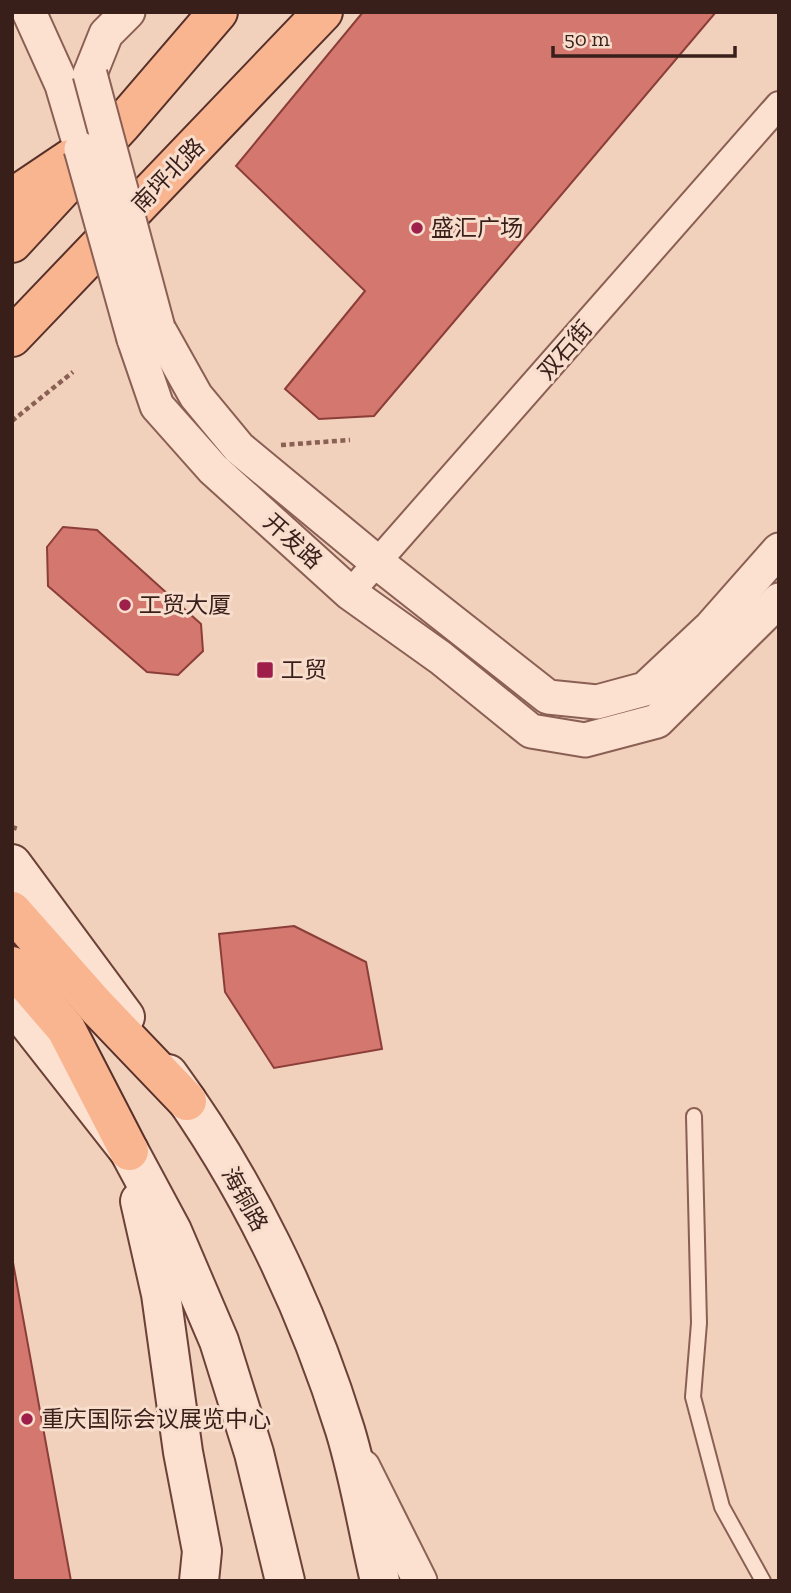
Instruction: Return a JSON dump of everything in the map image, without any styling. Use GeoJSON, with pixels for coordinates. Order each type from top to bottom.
{"type":"FeatureCollection","features":[{"type":"Feature","properties":{"kind":"main road"},"geometry":{"type":"LineString","coordinates":[[12,243],[121,125],[218,12]]}},
{"type":"Feature","properties":{"kind":"main road","name":"南坪北路"},"geometry":{"type":"LineString","coordinates":[[12,337],[323,12]]}},
{"type":"Feature","properties":{"kind":"main road"},"geometry":{"type":"LineString","coordinates":[[12,198],[121,125]]}},
{"type":"Feature","properties":{"kind":"main road","name":"海铜路"},"geometry":{"type":"LineString","coordinates":[[14,840],[187,1101],[242,1190],[302,1307],[345,1432],[380,1581]]}},
{"type":"Feature","properties":{"kind":"main road"},"geometry":{"type":"LineString","coordinates":[[12,911],[96,1007],[187,1101]]}},
{"type":"Feature","properties":{"kind":"main road"},"geometry":{"type":"LineString","coordinates":[[12,966],[66,1029],[172,1231],[219,1340],[254,1453],[285,1581]]}},
{"type":"Feature","properties":{"kind":"main road"},"geometry":{"type":"LineString","coordinates":[[12,1002],[129,1151],[161,1294],[183,1452],[202,1551],[199,1581]]}},
{"type":"Feature","properties":{"kind":"street","name":"开发路"},"geometry":{"type":"LineString","coordinates":[[29,12],[62,85],[80,149],[146,334],[239,448],[378,563],[548,697],[597,702],[645,689],[711,627],[779,550]]}},
{"type":"Feature","properties":{"kind":"street","name":"开发路"},"geometry":{"type":"LineString","coordinates":[[128,12],[106,34],[90,74],[146,334],[157,406],[213,469],[350,593],[441,658],[531,731],[585,740],[657,721],[779,600]]}},
{"type":"Feature","properties":{"kind":"street","name":"双石街"},"geometry":{"type":"LineString","coordinates":[[350,593],[779,106]]}},
{"type":"Feature","properties":{"kind":"street"},"geometry":{"type":"LineString","coordinates":[[345,1432],[420,1581]]}},
{"type":"Feature","properties":{"kind":"lane"},"geometry":{"type":"LineString","coordinates":[[694,1116],[699,1323],[693,1397],[722,1507],[763,1581]]}},
{"type":"Feature","properties":{"kind":"path"},"geometry":{"type":"LineString","coordinates":[[12,421],[73,372]]}},
{"type":"Feature","properties":{"kind":"path"},"geometry":{"type":"LineString","coordinates":[[239,448],[350,440]]}},
{"type":"Feature","properties":{"kind":"building","name":"盛汇广场"},"geometry":{"type":"Polygon","coordinates":[[[363,12],[716,12],[374,416],[319,419],[285,389],[365,291],[236,166],[363,12]]]}},
{"type":"Feature","properties":{"kind":"building","name":"工贸大厦"},"geometry":{"type":"Polygon","coordinates":[[[63,527],[97,530],[201,624],[203,651],[178,675],[147,672],[48,586],[47,547],[63,527]]]}},
{"type":"Feature","properties":{"kind":"building"},"geometry":{"type":"Polygon","coordinates":[[[294,926],[366,962],[382,1049],[274,1068],[225,992],[219,934],[294,926]]]}},
{"type":"Feature","properties":{"kind":"building","name":"重庆国际会议展览中心"},"geometry":{"type":"Polygon","coordinates":[[[12,1257],[71,1581],[12,1581],[12,1257]]]}},
{"type":"Feature","properties":{"kind":"place","name":"盛汇广场"},"geometry":{"type":"Point","coordinates":[417,228]}},
{"type":"Feature","properties":{"kind":"place","name":"工贸大厦"},"geometry":{"type":"Point","coordinates":[125,605]}},
{"type":"Feature","properties":{"kind":"place","name":"工贸"},"geometry":{"type":"Point","coordinates":[265,670]}},
{"type":"Feature","properties":{"kind":"place","name":"重庆国际会议展览中心"},"geometry":{"type":"Point","coordinates":[27,1419]}}]}
